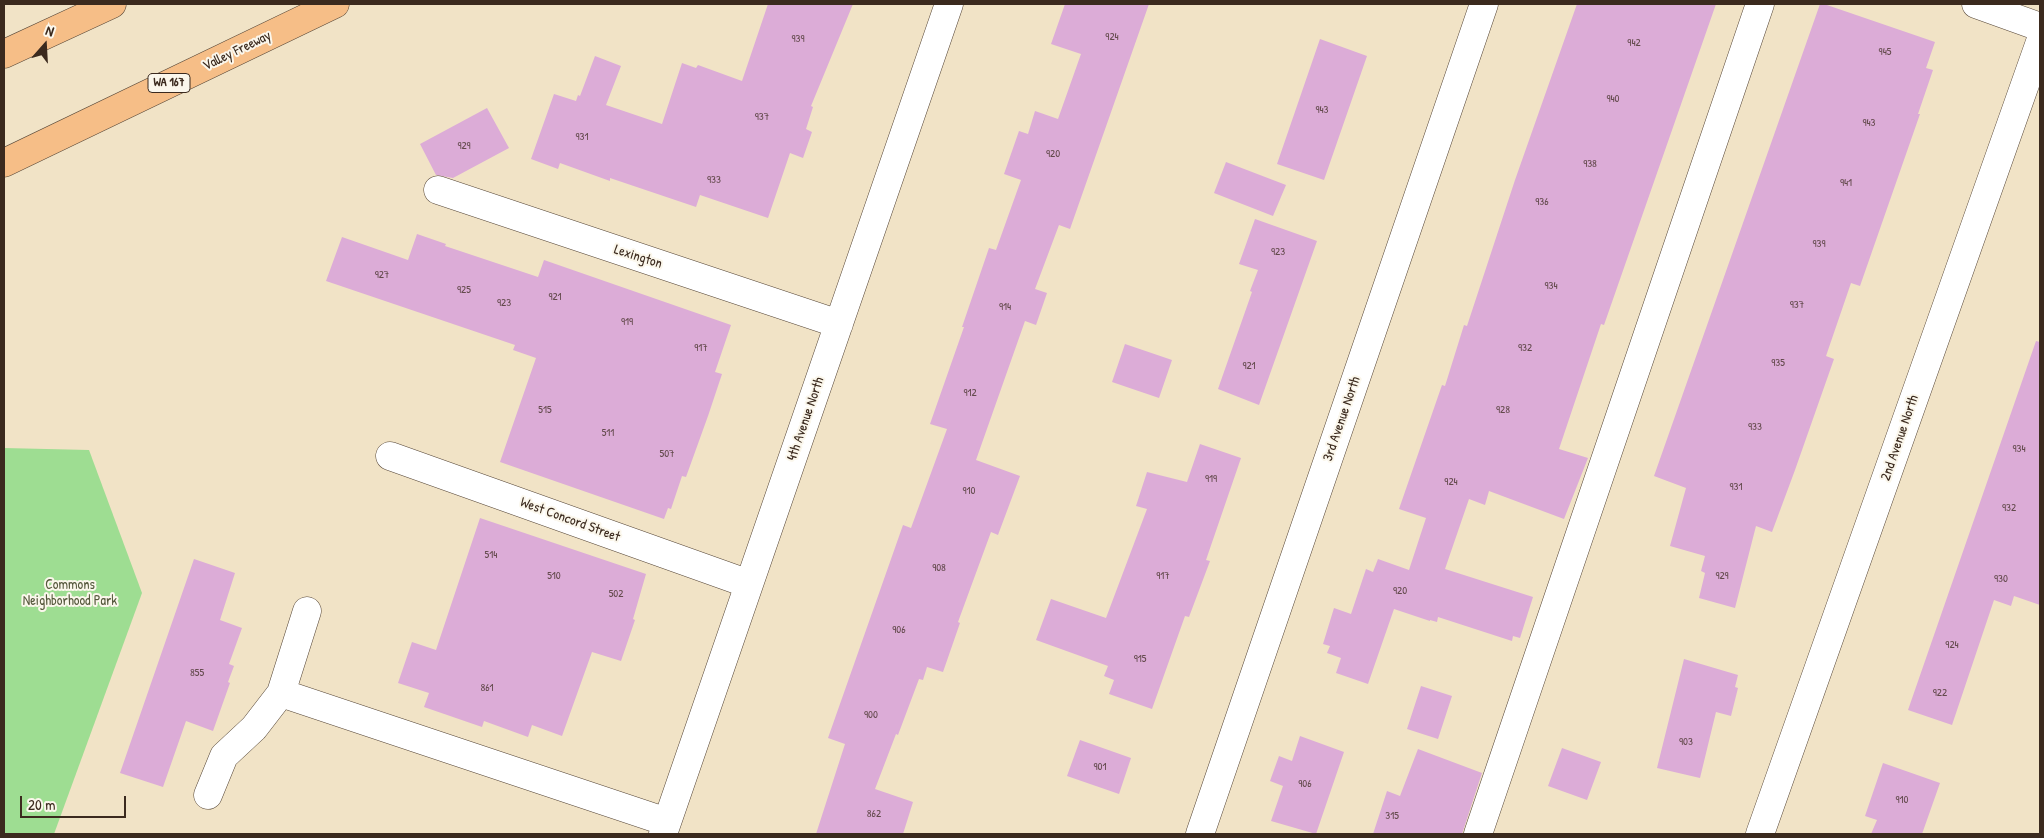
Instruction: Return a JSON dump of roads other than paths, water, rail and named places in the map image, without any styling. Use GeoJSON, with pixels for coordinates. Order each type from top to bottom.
{"type":"FeatureCollection","features":[{"type":"Feature","properties":{"kind":"highway"},"geometry":{"type":"LineString","coordinates":[[4,54],[112,4]]}},
{"type":"Feature","properties":{"kind":"highway","name":"Valley Freeway"},"geometry":{"type":"LineString","coordinates":[[4,163],[335,4]]}},
{"type":"Feature","properties":{"kind":"street","name":"4th Avenue North"},"geometry":{"type":"LineString","coordinates":[[665,828],[949,4]]}},
{"type":"Feature","properties":{"kind":"street","name":"3rd Avenue North"},"geometry":{"type":"LineString","coordinates":[[1200,834],[1484,4]]}},
{"type":"Feature","properties":{"kind":"street"},"geometry":{"type":"LineString","coordinates":[[1478,834],[1760,4]]}},
{"type":"Feature","properties":{"kind":"street"},"geometry":{"type":"LineString","coordinates":[[1976,4],[2040,27]]}},
{"type":"Feature","properties":{"kind":"street","name":"2nd Avenue North"},"geometry":{"type":"LineString","coordinates":[[1760,834],[2040,42]]}},
{"type":"Feature","properties":{"kind":"street","name":"Lexington"},"geometry":{"type":"LineString","coordinates":[[438,190],[839,324]]}},
{"type":"Feature","properties":{"kind":"street","name":"West Concord Street"},"geometry":{"type":"LineString","coordinates":[[390,456],[749,584]]}},
{"type":"Feature","properties":{"kind":"street"},"geometry":{"type":"LineString","coordinates":[[208,795],[224,756],[254,728],[281,692],[307,611]]}},
{"type":"Feature","properties":{"kind":"street"},"geometry":{"type":"LineString","coordinates":[[281,692],[665,828]]}},
{"type":"Feature","properties":{"kind":"park label","name":"Commons Neighborhood Park"},"geometry":{"type":"Point","coordinates":[70,594]}}]}
